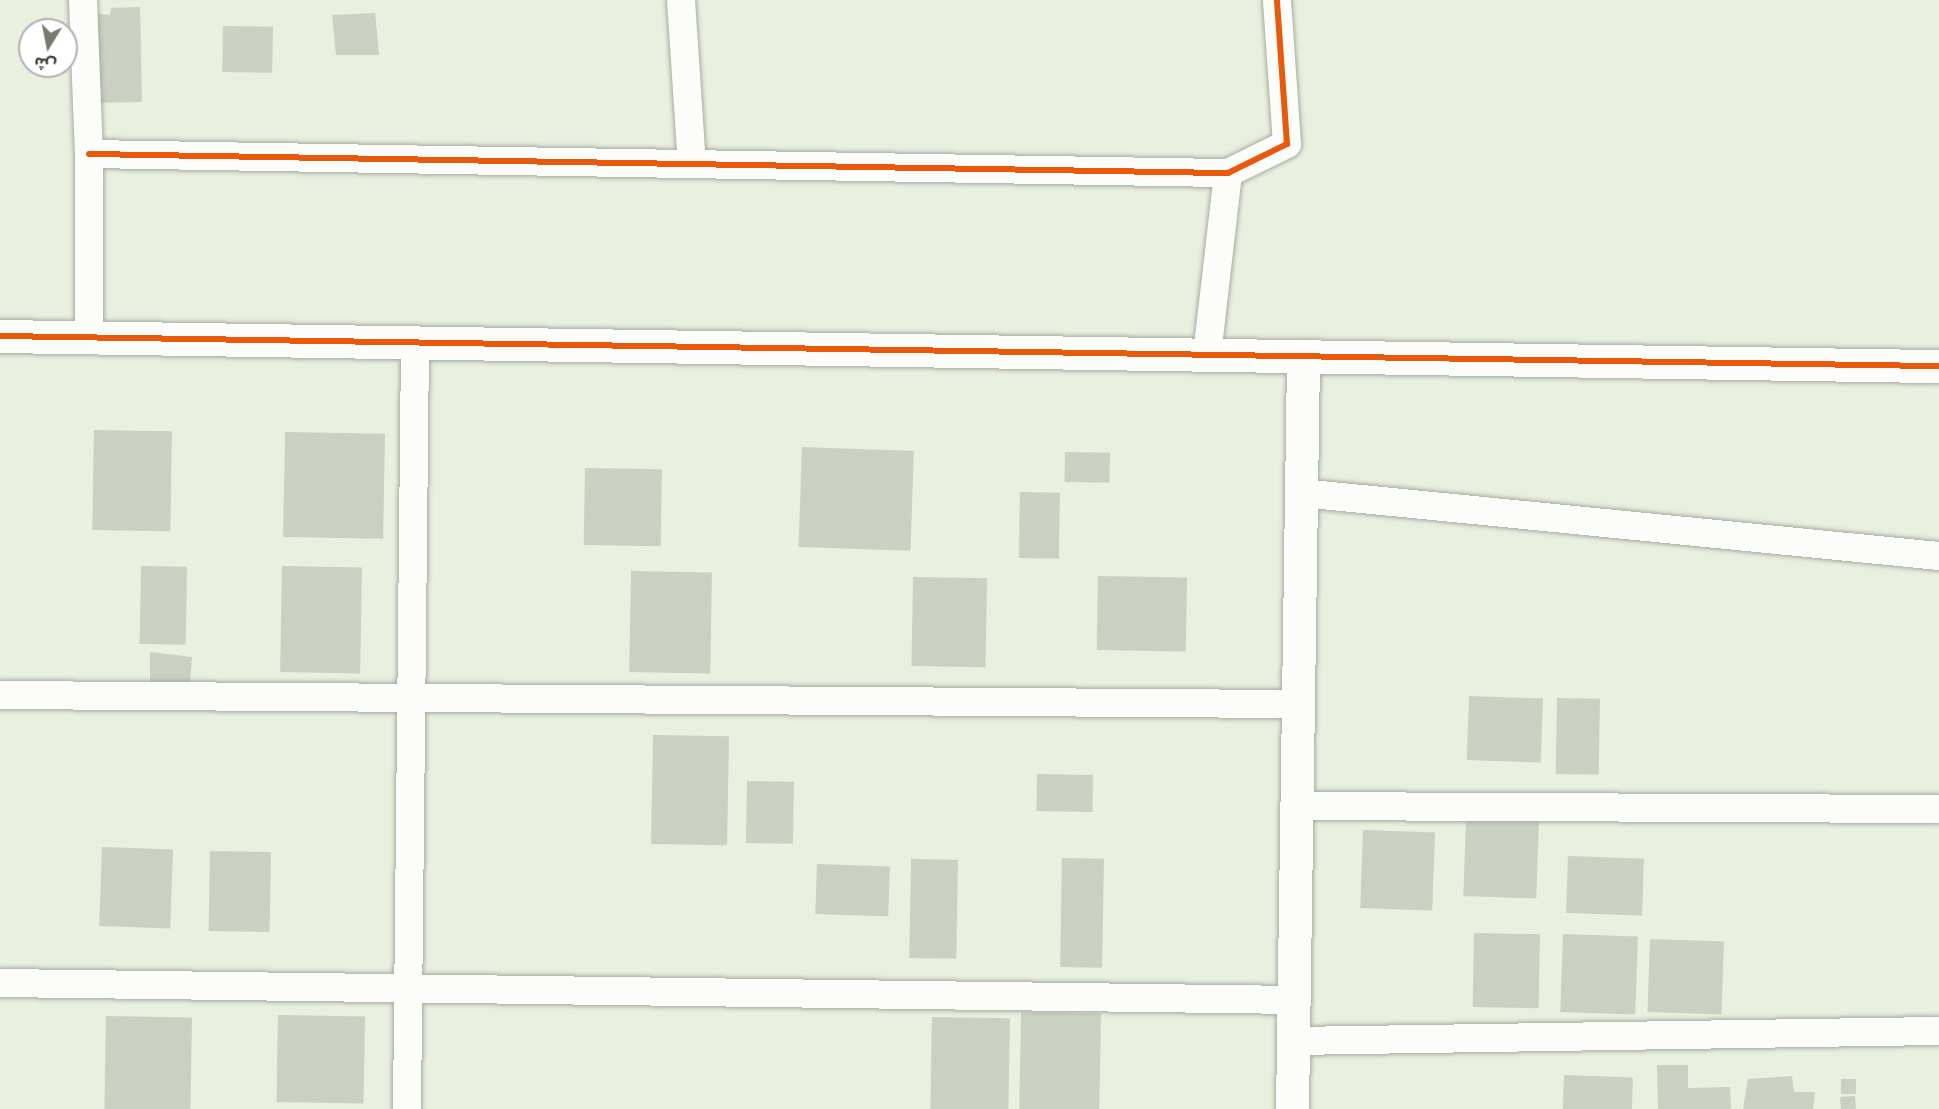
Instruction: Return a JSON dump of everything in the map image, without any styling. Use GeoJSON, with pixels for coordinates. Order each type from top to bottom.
{"type":"FeatureCollection","features":[{"type":"Feature","properties":{"kind":"street"},"geometry":{"type":"LineString","coordinates":[[83,0],[89,154],[89,338]]}},
{"type":"Feature","properties":{"kind":"street"},"geometry":{"type":"LineString","coordinates":[[681,0],[692,164]]}},
{"type":"Feature","properties":{"kind":"street"},"geometry":{"type":"LineString","coordinates":[[89,154],[1228,173],[1287,144],[1277,0]]}},
{"type":"Feature","properties":{"kind":"street"},"geometry":{"type":"LineString","coordinates":[[1207,355],[1228,173]]}},
{"type":"Feature","properties":{"kind":"street"},"geometry":{"type":"LineString","coordinates":[[0,336],[1939,366]]}},
{"type":"Feature","properties":{"kind":"street"},"geometry":{"type":"LineString","coordinates":[[407,1109],[415,343]]}},
{"type":"Feature","properties":{"kind":"street"},"geometry":{"type":"LineString","coordinates":[[1292,1109],[1303,356]]}},
{"type":"Feature","properties":{"kind":"street"},"geometry":{"type":"LineString","coordinates":[[1301,493],[1939,556]]}},
{"type":"Feature","properties":{"kind":"street"},"geometry":{"type":"LineString","coordinates":[[0,695],[1298,704]]}},
{"type":"Feature","properties":{"kind":"street"},"geometry":{"type":"LineString","coordinates":[[1297,806],[1939,809]]}},
{"type":"Feature","properties":{"kind":"street"},"geometry":{"type":"LineString","coordinates":[[0,983],[1294,1000]]}},
{"type":"Feature","properties":{"kind":"street"},"geometry":{"type":"LineString","coordinates":[[1293,1041],[1939,1031]]}},
{"type":"Feature","properties":{"kind":"building"},"geometry":{"type":"Polygon","coordinates":[[[140,7],[142,102],[91,103],[87,13],[110,15],[111,8],[140,7]]]}},
{"type":"Feature","properties":{"kind":"building"},"geometry":{"type":"Polygon","coordinates":[[[375,13],[379,55],[336,55],[332,15],[375,13]]]}},
{"type":"Feature","properties":{"kind":"building"},"geometry":{"type":"Polygon","coordinates":[[[223,26],[273,27],[272,73],[222,72],[223,26]]]}},
{"type":"Feature","properties":{"kind":"building"},"geometry":{"type":"Polygon","coordinates":[[[94,430],[172,431],[170,531],[92,530],[94,430]]]}},
{"type":"Feature","properties":{"kind":"building"},"geometry":{"type":"Polygon","coordinates":[[[285,432],[385,434],[383,539],[283,537],[285,432]]]}},
{"type":"Feature","properties":{"kind":"building"},"geometry":{"type":"Polygon","coordinates":[[[802,447],[914,451],[910,551],[799,547],[802,447]]]}},
{"type":"Feature","properties":{"kind":"building"},"geometry":{"type":"Polygon","coordinates":[[[1065,452],[1110,453],[1109,483],[1064,482],[1065,452]]]}},
{"type":"Feature","properties":{"kind":"building"},"geometry":{"type":"Polygon","coordinates":[[[585,468],[662,469],[661,546],[584,545],[585,468]]]}},
{"type":"Feature","properties":{"kind":"building"},"geometry":{"type":"Polygon","coordinates":[[[1020,492],[1060,493],[1059,559],[1019,558],[1020,492]]]}},
{"type":"Feature","properties":{"kind":"building"},"geometry":{"type":"Polygon","coordinates":[[[141,566],[187,567],[186,645],[140,644],[141,566]]]}},
{"type":"Feature","properties":{"kind":"building"},"geometry":{"type":"Polygon","coordinates":[[[282,566],[362,567],[360,673],[280,672],[282,566]]]}},
{"type":"Feature","properties":{"kind":"building"},"geometry":{"type":"Polygon","coordinates":[[[631,571],[712,572],[710,673],[629,672],[631,571]]]}},
{"type":"Feature","properties":{"kind":"building"},"geometry":{"type":"Polygon","coordinates":[[[1098,576],[1187,578],[1186,652],[1097,650],[1098,576]]]}},
{"type":"Feature","properties":{"kind":"building"},"geometry":{"type":"Polygon","coordinates":[[[913,577],[987,578],[985,667],[911,666],[913,577]]]}},
{"type":"Feature","properties":{"kind":"building"},"geometry":{"type":"Polygon","coordinates":[[[150,652],[192,657],[190,684],[150,683],[150,652]]]}},
{"type":"Feature","properties":{"kind":"building"},"geometry":{"type":"Polygon","coordinates":[[[1469,696],[1543,699],[1541,763],[1467,760],[1469,696]]]}},
{"type":"Feature","properties":{"kind":"building"},"geometry":{"type":"Polygon","coordinates":[[[1557,698],[1600,699],[1599,775],[1556,774],[1557,698]]]}},
{"type":"Feature","properties":{"kind":"building"},"geometry":{"type":"Polygon","coordinates":[[[653,735],[729,736],[727,845],[651,844],[653,735]]]}},
{"type":"Feature","properties":{"kind":"building"},"geometry":{"type":"Polygon","coordinates":[[[1037,774],[1093,775],[1092,812],[1036,811],[1037,774]]]}},
{"type":"Feature","properties":{"kind":"building"},"geometry":{"type":"Polygon","coordinates":[[[747,781],[794,782],[793,844],[746,843],[747,781]]]}},
{"type":"Feature","properties":{"kind":"building"},"geometry":{"type":"Polygon","coordinates":[[[1466,819],[1539,822],[1536,899],[1463,896],[1466,819]]]}},
{"type":"Feature","properties":{"kind":"building"},"geometry":{"type":"Polygon","coordinates":[[[1363,830],[1435,833],[1432,910],[1360,908],[1363,830]]]}},
{"type":"Feature","properties":{"kind":"building"},"geometry":{"type":"Polygon","coordinates":[[[102,847],[173,849],[170,928],[99,926],[102,847]]]}},
{"type":"Feature","properties":{"kind":"building"},"geometry":{"type":"Polygon","coordinates":[[[210,851],[271,852],[270,932],[209,931],[210,851]]]}},
{"type":"Feature","properties":{"kind":"building"},"geometry":{"type":"Polygon","coordinates":[[[1568,856],[1644,859],[1642,916],[1566,913],[1568,856]]]}},
{"type":"Feature","properties":{"kind":"building"},"geometry":{"type":"Polygon","coordinates":[[[1062,858],[1104,859],[1102,968],[1060,967],[1062,858]]]}},
{"type":"Feature","properties":{"kind":"building"},"geometry":{"type":"Polygon","coordinates":[[[911,859],[958,860],[956,959],[909,958],[911,859]]]}},
{"type":"Feature","properties":{"kind":"building"},"geometry":{"type":"Polygon","coordinates":[[[817,864],[890,867],[888,917],[815,914],[817,864]]]}},
{"type":"Feature","properties":{"kind":"building"},"geometry":{"type":"Polygon","coordinates":[[[1474,933],[1540,934],[1539,1008],[1473,1007],[1474,933]]]}},
{"type":"Feature","properties":{"kind":"building"},"geometry":{"type":"Polygon","coordinates":[[[1563,934],[1638,937],[1635,1015],[1560,1012],[1563,934]]]}},
{"type":"Feature","properties":{"kind":"building"},"geometry":{"type":"Polygon","coordinates":[[[1650,939],[1724,942],[1721,1015],[1647,1012],[1650,939]]]}},
{"type":"Feature","properties":{"kind":"building"},"geometry":{"type":"Polygon","coordinates":[[[1021,1012],[1101,1013],[1099,1109],[1019,1109],[1021,1012]]]}},
{"type":"Feature","properties":{"kind":"building"},"geometry":{"type":"Polygon","coordinates":[[[278,1015],[365,1017],[363,1104],[276,1102],[278,1015]]]}},
{"type":"Feature","properties":{"kind":"building"},"geometry":{"type":"Polygon","coordinates":[[[106,1016],[192,1018],[190,1109],[104,1109],[106,1016]]]}},
{"type":"Feature","properties":{"kind":"building"},"geometry":{"type":"Polygon","coordinates":[[[932,1017],[1010,1018],[1008,1109],[930,1109],[932,1017]]]}},
{"type":"Feature","properties":{"kind":"building"},"geometry":{"type":"Polygon","coordinates":[[[1657,1065],[1688,1065],[1688,1088],[1730,1087],[1731,1109],[1658,1109],[1657,1065]]]}},
{"type":"Feature","properties":{"kind":"building"},"geometry":{"type":"Polygon","coordinates":[[[1564,1075],[1633,1077],[1632,1109],[1563,1109],[1564,1075]]]}},
{"type":"Feature","properties":{"kind":"building"},"geometry":{"type":"Polygon","coordinates":[[[1792,1076],[1794,1092],[1815,1092],[1813,1109],[1743,1109],[1748,1079],[1792,1076]]]}},
{"type":"Feature","properties":{"kind":"building"},"geometry":{"type":"Polygon","coordinates":[[[1841,1079],[1856,1079],[1856,1094],[1841,1094],[1841,1079]]]}},
{"type":"Feature","properties":{"kind":"building"},"geometry":{"type":"Polygon","coordinates":[[[1855,1096],[1856,1109],[1841,1109],[1840,1097],[1855,1096]]]}},
{"type":"Feature","properties":{"kind":"cycle path"},"geometry":{"type":"LineString","coordinates":[[89,154],[1228,173],[1287,144],[1277,0]]}},
{"type":"Feature","properties":{"kind":"cycle path"},"geometry":{"type":"LineString","coordinates":[[0,336],[1939,366]]}}]}
